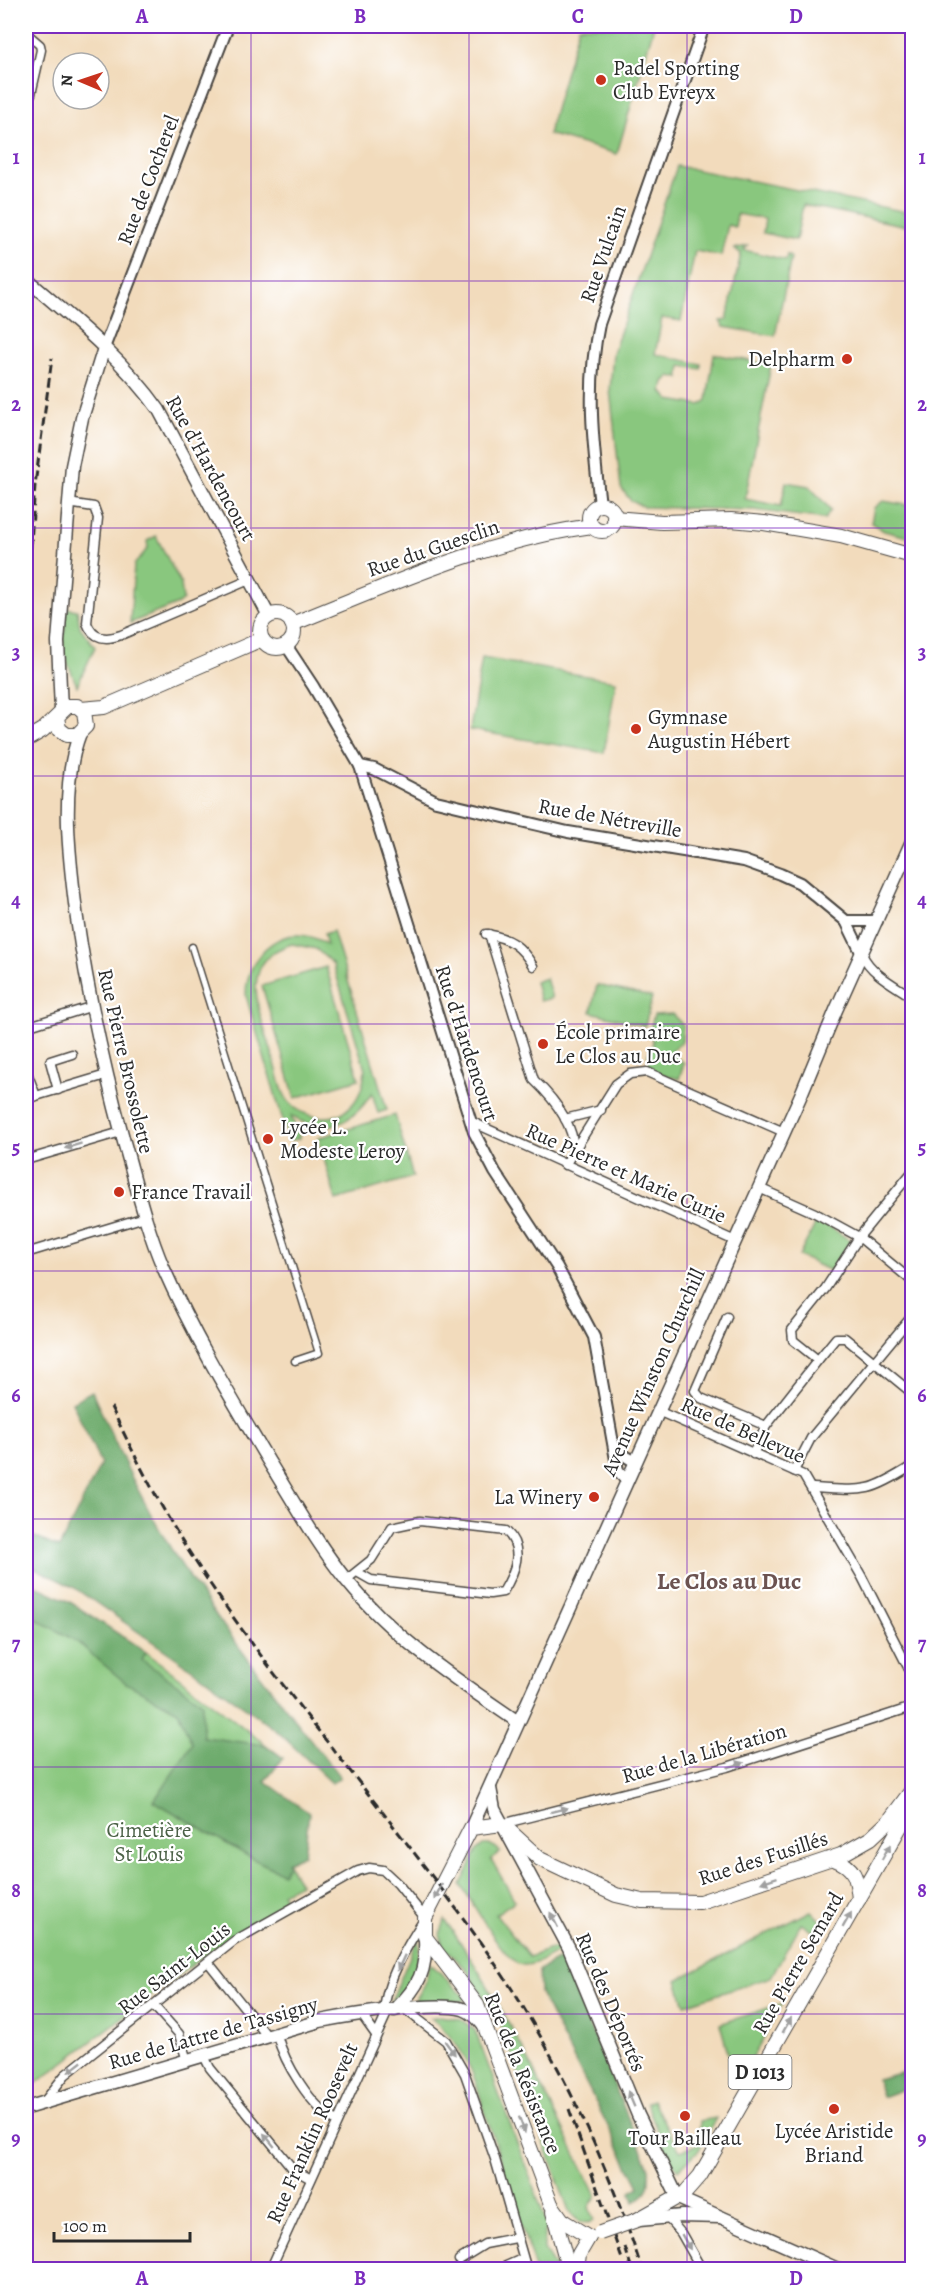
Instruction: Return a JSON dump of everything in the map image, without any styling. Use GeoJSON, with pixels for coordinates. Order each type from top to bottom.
{"type":"FeatureCollection","features":[{"type":"Feature","properties":{"kind":"main road","name":"Rue d'Hardencourt"},"geometry":{"type":"LineString","coordinates":[[26,279],[121,363],[159,410],[268,616]]}},
{"type":"Feature","properties":{"kind":"main road","name":"Rue Pierre Brossolette"},"geometry":{"type":"LineString","coordinates":[[59,714],[58,642],[72,466],[82,418],[105,348]]}},
{"type":"Feature","properties":{"kind":"main road"},"geometry":{"type":"LineString","coordinates":[[600,505],[612,510],[614,518],[611,526],[604,530],[592,526],[590,513],[600,505]]}},
{"type":"Feature","properties":{"kind":"main road"},"geometry":{"type":"LineString","coordinates":[[614,518],[662,522],[731,520],[774,524],[841,536],[912,556]]}},
{"type":"Feature","properties":{"kind":"main road","name":"Rue du Guesclin"},"geometry":{"type":"LineString","coordinates":[[292,624],[380,588],[482,551],[552,533],[592,526]]}},
{"type":"Feature","properties":{"kind":"main road"},"geometry":{"type":"LineString","coordinates":[[268,616],[280,616],[292,624],[293,636],[286,645],[274,647],[262,639],[260,626],[268,616]]}},
{"type":"Feature","properties":{"kind":"main road"},"geometry":{"type":"LineString","coordinates":[[34,735],[75,723],[104,706],[262,639]]}},
{"type":"Feature","properties":{"kind":"main road","name":"Rue Pierre Brossolette"},"geometry":{"type":"LineString","coordinates":[[59,673],[75,723],[68,818],[75,902],[90,1007],[121,1132],[145,1217],[163,1266],[199,1343],[299,1510],[346,1580],[404,1640],[518,1722]]}},
{"type":"Feature","properties":{"kind":"main road"},"geometry":{"type":"LineString","coordinates":[[59,714],[75,723]]}},
{"type":"Feature","properties":{"kind":"main road"},"geometry":{"type":"LineString","coordinates":[[59,714],[75,723]]}},
{"type":"Feature","properties":{"kind":"main road"},"geometry":{"type":"LineString","coordinates":[[34,735],[59,714]]}},
{"type":"Feature","properties":{"kind":"main road","name":"Avenue Winston Churchill"},"geometry":{"type":"LineString","coordinates":[[425,1918],[471,1828],[735,1242],[912,841]]}},
{"type":"Feature","properties":{"kind":"main road","name":"Rue des Déportés"},"geometry":{"type":"LineString","coordinates":[[490,1784],[490,1798],[573,1958],[638,2115],[678,2198]]}},
{"type":"Feature","properties":{"kind":"main road","name":"Rue des Fusillés"},"geometry":{"type":"LineString","coordinates":[[502,1824],[540,1859],[616,1895],[642,1901],[700,1902],[834,1859],[872,1838],[889,1821],[912,1790]]}},
{"type":"Feature","properties":{"kind":"main road","name":"Rue Pierre Semard"},"geometry":{"type":"LineString","coordinates":[[678,2198],[692,2196],[912,1806]]}},
{"type":"Feature","properties":{"kind":"main road"},"geometry":{"type":"LineString","coordinates":[[471,1828],[502,1824]]}},
{"type":"Feature","properties":{"kind":"main road"},"geometry":{"type":"LineString","coordinates":[[834,1859],[850,1866],[856,1876],[859,1899]]}},
{"type":"Feature","properties":{"kind":"main road"},"geometry":{"type":"LineString","coordinates":[[393,2011],[415,1989],[422,1974],[426,1954],[425,1918]]}},
{"type":"Feature","properties":{"kind":"main road","name":"Rue de la Résistance"},"geometry":{"type":"LineString","coordinates":[[425,1937],[468,1991],[488,2030],[551,2204],[563,2221],[595,2235]]}},
{"type":"Feature","properties":{"kind":"main road","name":"Rue de Lattre de Tassigny"},"geometry":{"type":"LineString","coordinates":[[26,2108],[320,2021],[361,2014],[463,2009],[475,2016],[488,2030]]}},
{"type":"Feature","properties":{"kind":"main road"},"geometry":{"type":"LineString","coordinates":[[692,2196],[724,2218],[811,2264],[840,2270]]}},
{"type":"Feature","properties":{"kind":"main road","name":"D 1013"},"geometry":{"type":"LineString","coordinates":[[595,2235],[637,2220],[678,2198]]}},
{"type":"Feature","properties":{"kind":"main road"},"geometry":{"type":"LineString","coordinates":[[551,2204],[569,2270]]}},
{"type":"Feature","properties":{"kind":"main road"},"geometry":{"type":"LineString","coordinates":[[637,2220],[667,2217],[724,2218]]}},
{"type":"Feature","properties":{"kind":"main road"},"geometry":{"type":"LineString","coordinates":[[577,2270],[579,2254],[595,2235]]}},
{"type":"Feature","properties":{"kind":"street","name":"Rue de Cocherel"},"geometry":{"type":"LineString","coordinates":[[105,348],[228,26]]}},
{"type":"Feature","properties":{"kind":"street","name":"Rue Vulcain"},"geometry":{"type":"LineString","coordinates":[[600,505],[590,395],[592,358],[599,324],[704,26]]}},
{"type":"Feature","properties":{"kind":"street"},"geometry":{"type":"LineString","coordinates":[[26,33],[40,45],[41,50],[31,94],[26,99]]}},
{"type":"Feature","properties":{"kind":"street"},"geometry":{"type":"LineString","coordinates":[[68,503],[94,507],[98,518],[87,623],[89,630],[106,640],[249,580]]}},
{"type":"Feature","properties":{"kind":"street","name":"Rue d'Hardencourt"},"geometry":{"type":"LineString","coordinates":[[286,645],[314,686],[360,766],[470,1121],[484,1154],[557,1268],[594,1337],[618,1471],[627,1481]]}},
{"type":"Feature","properties":{"kind":"street","name":"Rue de Nétreville"},"geometry":{"type":"LineString","coordinates":[[360,766],[380,772],[436,801],[506,819],[744,861],[800,883],[846,921],[862,954]]}},
{"type":"Feature","properties":{"kind":"street"},"geometry":{"type":"LineString","coordinates":[[846,921],[877,921]]}},
{"type":"Feature","properties":{"kind":"street"},"geometry":{"type":"LineString","coordinates":[[533,966],[521,947],[509,939],[487,934],[534,1080],[552,1096],[565,1119],[574,1151]]}},
{"type":"Feature","properties":{"kind":"street"},"geometry":{"type":"LineString","coordinates":[[192,947],[319,1353],[295,1361]]}},
{"type":"Feature","properties":{"kind":"street"},"geometry":{"type":"LineString","coordinates":[[862,954],[866,963],[875,971],[912,997]]}},
{"type":"Feature","properties":{"kind":"street"},"geometry":{"type":"LineString","coordinates":[[26,1027],[90,1007]]}},
{"type":"Feature","properties":{"kind":"street"},"geometry":{"type":"LineString","coordinates":[[58,1089],[50,1061],[72,1054]]}},
{"type":"Feature","properties":{"kind":"street"},"geometry":{"type":"LineString","coordinates":[[26,1070],[36,1096]]}},
{"type":"Feature","properties":{"kind":"street"},"geometry":{"type":"LineString","coordinates":[[565,1165],[616,1084],[630,1074],[647,1072],[784,1132]]}},
{"type":"Feature","properties":{"kind":"street"},"geometry":{"type":"LineString","coordinates":[[26,1099],[106,1075]]}},
{"type":"Feature","properties":{"kind":"street"},"geometry":{"type":"LineString","coordinates":[[565,1119],[601,1110]]}},
{"type":"Feature","properties":{"kind":"street","name":"Rue Pierre et Marie Curie"},"geometry":{"type":"LineString","coordinates":[[470,1121],[735,1242]]}},
{"type":"Feature","properties":{"kind":"street"},"geometry":{"type":"LineString","coordinates":[[26,1160],[121,1132]]}},
{"type":"Feature","properties":{"kind":"street"},"geometry":{"type":"LineString","coordinates":[[818,1360],[793,1340],[792,1330],[825,1289],[859,1238],[912,1172]]}},
{"type":"Feature","properties":{"kind":"street"},"geometry":{"type":"LineString","coordinates":[[759,1188],[815,1213],[859,1238],[912,1281]]}},
{"type":"Feature","properties":{"kind":"street"},"geometry":{"type":"LineString","coordinates":[[26,1253],[145,1217]]}},
{"type":"Feature","properties":{"kind":"street"},"geometry":{"type":"LineString","coordinates":[[794,1471],[811,1438],[912,1316]]}},
{"type":"Feature","properties":{"kind":"street"},"geometry":{"type":"LineString","coordinates":[[727,1317],[695,1391],[701,1398],[766,1425]]}},
{"type":"Feature","properties":{"kind":"street"},"geometry":{"type":"LineString","coordinates":[[753,1454],[766,1425],[836,1338],[845,1338],[912,1393]]}},
{"type":"Feature","properties":{"kind":"street","name":"Rue de Bellevue"},"geometry":{"type":"LineString","coordinates":[[658,1411],[803,1475],[813,1488],[912,1675]]}},
{"type":"Feature","properties":{"kind":"street"},"geometry":{"type":"LineString","coordinates":[[614,1449],[635,1462]]}},
{"type":"Feature","properties":{"kind":"street"},"geometry":{"type":"LineString","coordinates":[[813,1488],[865,1491],[881,1485],[912,1466]]}},
{"type":"Feature","properties":{"kind":"street"},"geometry":{"type":"LineString","coordinates":[[346,1580],[371,1560],[392,1527],[420,1521],[506,1531],[517,1544],[517,1560],[503,1592],[490,1594],[371,1580],[357,1572]]}},
{"type":"Feature","properties":{"kind":"street","name":"Rue de la Libération"},"geometry":{"type":"LineString","coordinates":[[502,1824],[727,1767],[912,1707]]}},
{"type":"Feature","properties":{"kind":"street","name":"Rue Saint-Louis"},"geometry":{"type":"LineString","coordinates":[[44,2102],[65,2075],[234,1941],[322,1890],[369,1868],[383,1870],[398,1884],[425,1918]]}},
{"type":"Feature","properties":{"kind":"street","name":"Rue Franklin Roosevelt"},"geometry":{"type":"LineString","coordinates":[[270,2270],[376,2035],[393,2011],[385,1998],[412,1937],[425,1918]]}},
{"type":"Feature","properties":{"kind":"street"},"geometry":{"type":"LineString","coordinates":[[208,1962],[272,2036],[286,2062],[326,2115],[337,2121]]}},
{"type":"Feature","properties":{"kind":"street"},"geometry":{"type":"LineString","coordinates":[[154,2006],[179,2034],[187,2061]]}},
{"type":"Feature","properties":{"kind":"street"},"geometry":{"type":"LineString","coordinates":[[393,2011],[446,2041],[460,2064],[495,2158],[526,2270]]}},
{"type":"Feature","properties":{"kind":"street"},"geometry":{"type":"LineString","coordinates":[[361,2014],[376,2035]]}},
{"type":"Feature","properties":{"kind":"street"},"geometry":{"type":"LineString","coordinates":[[204,2056],[207,2064],[293,2169],[311,2179]]}},
{"type":"Feature","properties":{"kind":"street"},"geometry":{"type":"LineString","coordinates":[[667,2217],[681,2233],[702,2270]]}},
{"type":"Feature","properties":{"kind":"street"},"geometry":{"type":"LineString","coordinates":[[459,2260],[485,2244],[516,2238]]}},
{"type":"Feature","properties":{"kind":"street"},"geometry":{"type":"LineString","coordinates":[[497,2270],[522,2259]]}},
{"type":"Feature","properties":{"kind":"green space","name":"Padel Sporting Club Evreyx"},"geometry":{"type":"Polygon","coordinates":[[[579,26],[654,26],[617,154],[548,134],[579,26]]]}},
{"type":"Feature","properties":{"kind":"green space"},"geometry":{"type":"Polygon","coordinates":[[[677,166],[912,213],[912,227],[803,205],[796,240],[763,233],[765,219],[737,214],[735,227],[728,225],[721,256],[695,251],[681,321],[662,318],[655,354],[701,364],[701,369],[681,366],[679,378],[670,376],[664,382],[662,391],[669,400],[700,405],[707,400],[714,354],[771,365],[745,499],[781,506],[786,482],[809,486],[831,510],[825,519],[754,510],[644,507],[631,501],[621,488],[610,390],[613,353],[677,166]]]}},
{"type":"Feature","properties":{"kind":"green space"},"geometry":{"type":"Polygon","coordinates":[[[747,246],[744,250],[786,260],[787,254],[791,258],[775,336],[724,327],[720,321],[727,320],[741,253],[734,249],[747,246]]]}},
{"type":"Feature","properties":{"kind":"green space"},"geometry":{"type":"Polygon","coordinates":[[[883,501],[912,506],[912,538],[884,531],[871,523],[874,508],[883,501]]]}},
{"type":"Feature","properties":{"kind":"green space"},"geometry":{"type":"Polygon","coordinates":[[[156,536],[181,584],[183,600],[130,623],[134,565],[148,548],[147,541],[156,536]]]}},
{"type":"Feature","properties":{"kind":"green space"},"geometry":{"type":"Polygon","coordinates":[[[66,608],[77,610],[80,627],[95,647],[77,686],[63,652],[66,608]]]}},
{"type":"Feature","properties":{"kind":"green space"},"geometry":{"type":"Polygon","coordinates":[[[482,658],[616,681],[604,753],[470,730],[482,658]]]}},
{"type":"Feature","properties":{"kind":"green space"},"geometry":{"type":"Polygon","coordinates":[[[333,931],[387,1110],[378,1113],[372,1093],[356,1113],[337,1124],[315,1126],[291,1116],[300,1138],[289,1141],[246,996],[248,980],[253,966],[271,944],[284,937],[297,935],[312,937],[327,945],[324,934],[333,931]],[[292,944],[274,952],[263,963],[257,976],[256,991],[258,1007],[287,1098],[301,1111],[313,1116],[325,1117],[335,1116],[351,1106],[361,1090],[365,1069],[333,964],[316,949],[292,944]]]}},
{"type":"Feature","properties":{"kind":"green space"},"geometry":{"type":"Polygon","coordinates":[[[326,967],[359,1079],[295,1098],[262,986],[326,967]]]}},
{"type":"Feature","properties":{"kind":"green space"},"geometry":{"type":"Polygon","coordinates":[[[546,978],[552,998],[540,1001],[535,982],[546,978]]]}},
{"type":"Feature","properties":{"kind":"green space"},"geometry":{"type":"Polygon","coordinates":[[[597,985],[652,997],[645,1026],[591,1012],[597,985]]]}},
{"type":"Feature","properties":{"kind":"green space"},"geometry":{"type":"Polygon","coordinates":[[[672,1014],[683,1025],[682,1041],[670,1053],[684,1063],[679,1079],[649,1070],[648,1055],[653,1044],[650,1028],[654,1015],[672,1014]]]}},
{"type":"Feature","properties":{"kind":"green space"},"geometry":{"type":"Polygon","coordinates":[[[395,1115],[413,1177],[336,1200],[318,1138],[395,1115]]]}},
{"type":"Feature","properties":{"kind":"green space"},"geometry":{"type":"Polygon","coordinates":[[[818,1219],[851,1241],[830,1271],[799,1256],[818,1219]]]}},
{"type":"Feature","properties":{"kind":"green space"},"geometry":{"type":"Polygon","coordinates":[[[92,1391],[134,1482],[158,1527],[202,1596],[240,1649],[340,1777],[332,1783],[277,1731],[205,1678],[73,1587],[26,1564],[26,1533],[59,1548],[101,1464],[72,1402],[92,1391]]]}},
{"type":"Feature","properties":{"kind":"green space"},"geometry":{"type":"Polygon","coordinates":[[[26,1581],[70,1602],[146,1652],[142,1660],[202,1702],[203,1737],[265,1745],[283,1758],[265,1781],[309,1813],[304,1854],[287,1862],[288,1865],[283,1873],[253,1859],[154,1801],[192,1744],[178,1711],[126,1683],[76,1641],[26,1613],[26,1581]]]}},
{"type":"Feature","properties":{"kind":"green space","name":"Cimetière St Louis"},"geometry":{"type":"Polygon","coordinates":[[[26,1613],[76,1641],[126,1683],[146,1652],[283,1758],[260,1788],[278,1846],[300,1884],[282,1893],[288,1903],[226,1939],[26,2091],[26,1613]]]}},
{"type":"Feature","properties":{"kind":"green space"},"geometry":{"type":"Polygon","coordinates":[[[483,1845],[493,1846],[499,1851],[500,1853],[491,1859],[515,1901],[496,1914],[529,1957],[556,1947],[558,1952],[537,1963],[523,1965],[508,1955],[499,1944],[461,1885],[477,1850],[483,1845]]]}},
{"type":"Feature","properties":{"kind":"green space"},"geometry":{"type":"Polygon","coordinates":[[[811,1911],[827,1927],[819,1933],[801,1924],[771,1977],[685,2005],[677,1980],[811,1911]]]}},
{"type":"Feature","properties":{"kind":"green space"},"geometry":{"type":"Polygon","coordinates":[[[445,1920],[488,1986],[561,2125],[596,2196],[589,2207],[594,2221],[586,2223],[580,2221],[569,2211],[501,2025],[467,1970],[443,1946],[440,1935],[445,1920]]]}},
{"type":"Feature","properties":{"kind":"green space"},"geometry":{"type":"Polygon","coordinates":[[[418,1938],[419,1957],[415,1974],[406,1989],[391,2001],[418,1938]]]}},
{"type":"Feature","properties":{"kind":"green space"},"geometry":{"type":"Polygon","coordinates":[[[561,1958],[649,2168],[648,2188],[643,2196],[634,2202],[631,2192],[639,2187],[540,1993],[539,1970],[561,1958]]]}},
{"type":"Feature","properties":{"kind":"green space"},"geometry":{"type":"Polygon","coordinates":[[[430,1963],[465,1997],[463,2001],[418,2004],[415,2001],[425,1984],[430,1963]]]}},
{"type":"Feature","properties":{"kind":"green space"},"geometry":{"type":"Polygon","coordinates":[[[783,2003],[737,2085],[720,2024],[783,2003]]]}},
{"type":"Feature","properties":{"kind":"green space"},"geometry":{"type":"Polygon","coordinates":[[[440,2016],[460,2019],[475,2030],[541,2207],[548,2228],[544,2232],[544,2249],[556,2269],[535,2269],[475,2080],[458,2046],[431,2018],[440,2016]]]}},
{"type":"Feature","properties":{"kind":"green space"},"geometry":{"type":"Polygon","coordinates":[[[909,2071],[912,2086],[882,2097],[877,2079],[909,2071]]]}},
{"type":"Feature","properties":{"kind":"green space"},"geometry":{"type":"Polygon","coordinates":[[[652,2100],[680,2151],[698,2145],[700,2121],[716,2118],[699,2150],[678,2170],[668,2157],[646,2103],[652,2100]]]}},
{"type":"Feature","properties":{"kind":"railway"},"geometry":{"type":"LineString","coordinates":[[26,615],[35,485],[52,358]]}},
{"type":"Feature","properties":{"kind":"railway"},"geometry":{"type":"LineString","coordinates":[[111,1407],[160,1503],[216,1592],[298,1705],[469,1926],[529,2016],[567,2086],[601,2158],[642,2270]]}},
{"type":"Feature","properties":{"kind":"railway"},"geometry":{"type":"LineString","coordinates":[[569,2109],[622,2259]]}},
{"type":"Feature","properties":{"kind":"railway"},"geometry":{"type":"LineString","coordinates":[[625,2247],[632,2270]]}},
{"type":"Feature","properties":{"kind":"place","name":"Padel Sporting Club Evreyx"},"geometry":{"type":"Point","coordinates":[601,80]}},
{"type":"Feature","properties":{"kind":"place","name":"Delpharm"},"geometry":{"type":"Point","coordinates":[847,359]}},
{"type":"Feature","properties":{"kind":"place","name":"Gymnase Augustin Hébert"},"geometry":{"type":"Point","coordinates":[636,729]}},
{"type":"Feature","properties":{"kind":"place","name":"École primaire Le Clos au Duc"},"geometry":{"type":"Point","coordinates":[543,1044]}},
{"type":"Feature","properties":{"kind":"place","name":"Lycée L. Modeste Leroy"},"geometry":{"type":"Point","coordinates":[268,1139]}},
{"type":"Feature","properties":{"kind":"place","name":"France Travail"},"geometry":{"type":"Point","coordinates":[119,1192]}},
{"type":"Feature","properties":{"kind":"place","name":"La Winery"},"geometry":{"type":"Point","coordinates":[594,1497]}},
{"type":"Feature","properties":{"kind":"place","name":"Lycée Aristide Briand"},"geometry":{"type":"Point","coordinates":[834,2109]}},
{"type":"Feature","properties":{"kind":"place","name":"Tour Bailleau"},"geometry":{"type":"Point","coordinates":[685,2116]}},
{"type":"Feature","properties":{"kind":"district","name":"Le Clos au Duc"},"geometry":{"type":"Point","coordinates":[729,1581]}}]}
